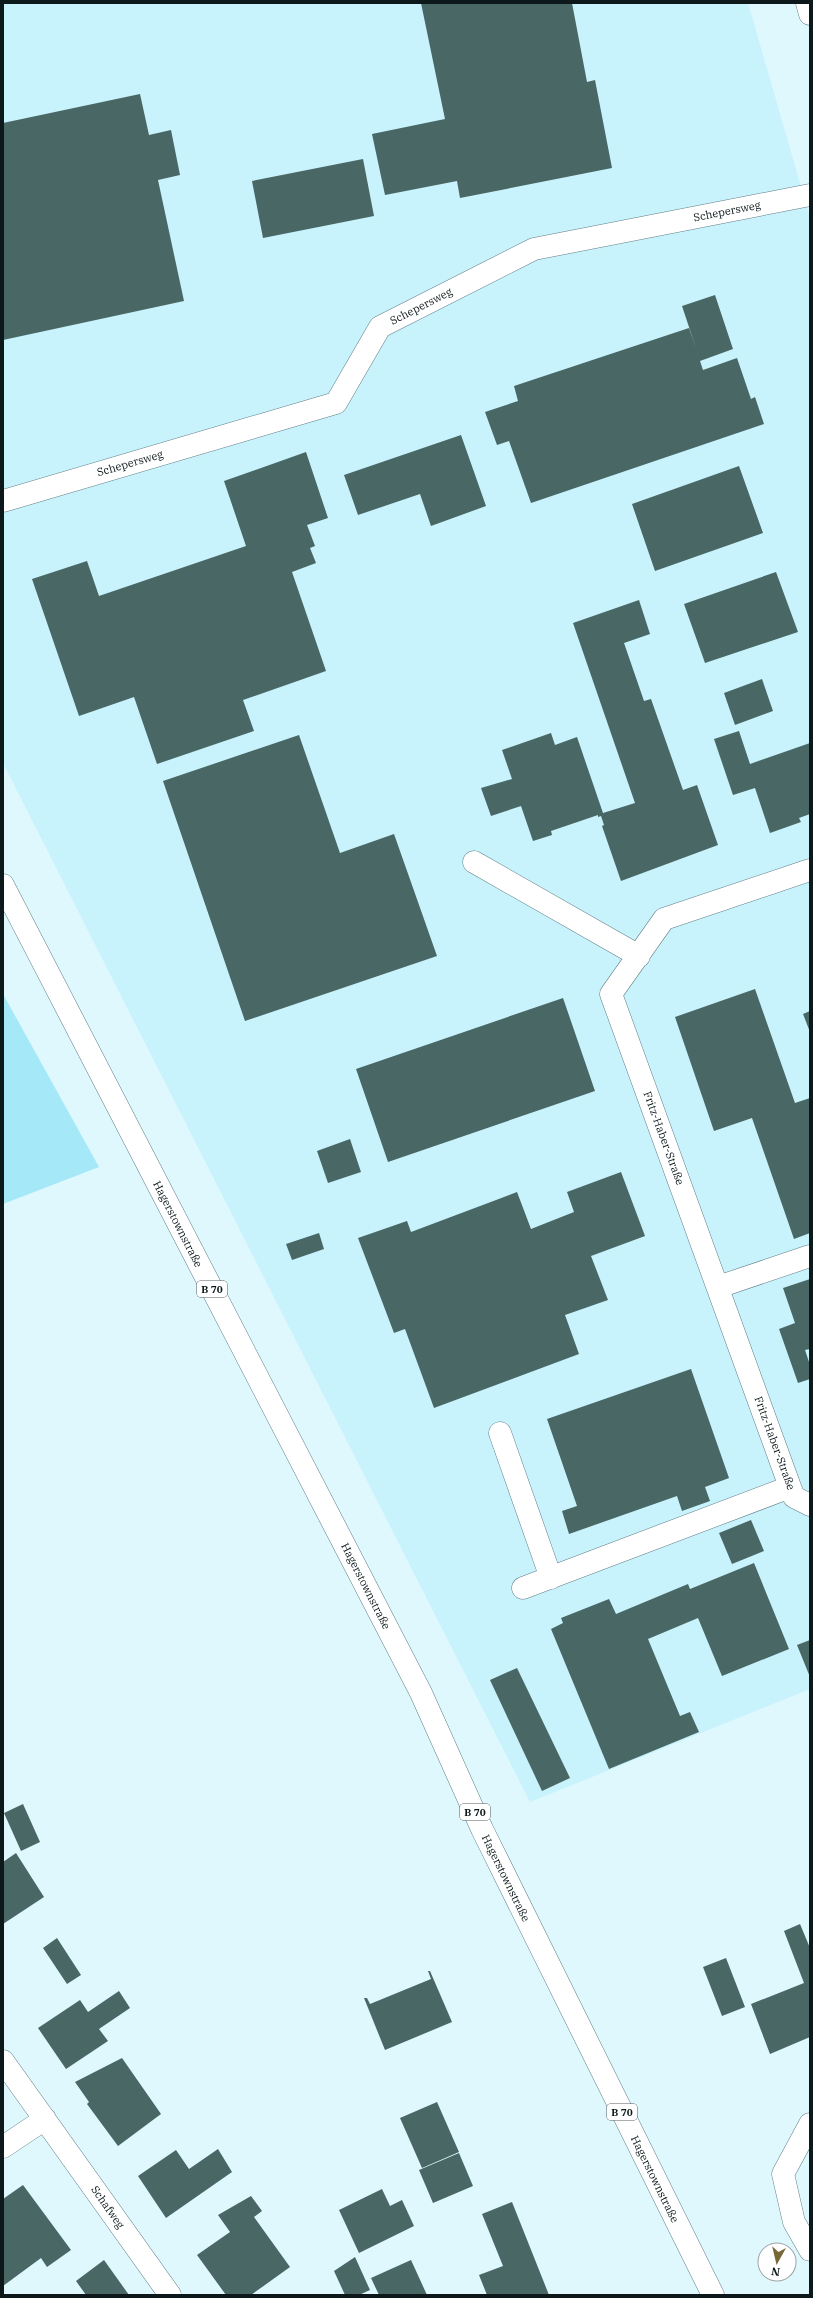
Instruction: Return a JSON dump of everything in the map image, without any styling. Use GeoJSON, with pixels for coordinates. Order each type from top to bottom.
{"type":"FeatureCollection","features":[{"type":"Feature","properties":{"kind":"street","name":"Schepersweg"},"geometry":{"type":"LineString","coordinates":[[3,501],[336,402],[380,327],[534,249],[810,195]]}},
{"type":"Feature","properties":{"kind":"street"},"geometry":{"type":"LineString","coordinates":[[474,862],[638,956]]}},
{"type":"Feature","properties":{"kind":"street","name":"Fritz-Haber-Straße"},"geometry":{"type":"LineString","coordinates":[[810,870],[664,919],[611,994],[790,1487],[794,1496],[810,1505]]}},
{"type":"Feature","properties":{"kind":"street","name":"Hagerstownstraße"},"geometry":{"type":"LineString","coordinates":[[3,885],[421,1693],[482,1829],[713,2295]]}},
{"type":"Feature","properties":{"kind":"street"},"geometry":{"type":"LineString","coordinates":[[718,1287],[810,1256]]}},
{"type":"Feature","properties":{"kind":"street"},"geometry":{"type":"LineString","coordinates":[[500,1433],[551,1578]]}},
{"type":"Feature","properties":{"kind":"street"},"geometry":{"type":"LineString","coordinates":[[523,1588],[790,1487]]}},
{"type":"Feature","properties":{"kind":"street","name":"Schafweg"},"geometry":{"type":"LineString","coordinates":[[3,2061],[170,2295]]}},
{"type":"Feature","properties":{"kind":"street"},"geometry":{"type":"LineString","coordinates":[[3,2147],[45,2119]]}},
{"type":"Feature","properties":{"kind":"street"},"geometry":{"type":"LineString","coordinates":[[810,2124],[783,2174],[794,2222],[810,2250]]}},
{"type":"Feature","properties":{"kind":"shaded area"},"geometry":{"type":"Polygon","coordinates":[[[3,3],[748,3],[810,218],[810,1689],[530,1802],[3,763],[3,3]]]}},
{"type":"Feature","properties":{"kind":"shaded area"},"geometry":{"type":"Polygon","coordinates":[[[3,994],[99,1167],[3,1204],[3,994]]]}},
{"type":"Feature","properties":{"kind":"building"},"geometry":{"type":"Polygon","coordinates":[[[421,3],[572,3],[587,82],[595,80],[612,168],[460,198],[457,181],[385,195],[372,134],[445,119],[421,3]]]}},
{"type":"Feature","properties":{"kind":"building"},"geometry":{"type":"Polygon","coordinates":[[[140,94],[149,135],[171,130],[180,175],[158,180],[184,301],[3,340],[3,123],[140,94]]]}},
{"type":"Feature","properties":{"kind":"building"},"geometry":{"type":"Polygon","coordinates":[[[363,159],[374,216],[263,238],[252,181],[363,159]]]}},
{"type":"Feature","properties":{"kind":"building"},"geometry":{"type":"Polygon","coordinates":[[[715,295],[733,349],[700,361],[703,370],[737,358],[751,399],[755,397],[764,424],[531,503],[509,441],[497,445],[485,412],[518,401],[514,386],[689,328],[696,348],[682,306],[715,295]]]}},
{"type":"Feature","properties":{"kind":"building"},"geometry":{"type":"Polygon","coordinates":[[[461,435],[486,506],[431,526],[420,494],[358,515],[344,475],[461,435]]]}},
{"type":"Feature","properties":{"kind":"building"},"geometry":{"type":"Polygon","coordinates":[[[306,452],[328,518],[307,525],[315,546],[310,548],[316,563],[292,572],[326,671],[243,700],[254,731],[157,764],[134,697],[79,716],[32,579],[87,561],[99,596],[246,546],[224,481],[306,452]]]}},
{"type":"Feature","properties":{"kind":"building"},"geometry":{"type":"Polygon","coordinates":[[[739,466],[763,533],[655,571],[632,504],[739,466]]]}},
{"type":"Feature","properties":{"kind":"building"},"geometry":{"type":"Polygon","coordinates":[[[776,572],[798,632],[705,663],[684,604],[776,572]]]}},
{"type":"Feature","properties":{"kind":"building"},"geometry":{"type":"Polygon","coordinates":[[[639,600],[650,634],[624,643],[644,701],[651,699],[683,790],[697,785],[718,845],[621,881],[602,826],[604,825],[601,816],[598,817],[598,815],[551,831],[552,835],[533,841],[521,806],[491,816],[481,788],[512,779],[502,750],[551,733],[555,745],[577,737],[603,813],[635,803],[573,623],[639,600]]]}},
{"type":"Feature","properties":{"kind":"building"},"geometry":{"type":"Polygon","coordinates":[[[762,679],[773,711],[735,725],[724,693],[762,679]]]}},
{"type":"Feature","properties":{"kind":"building"},"geometry":{"type":"Polygon","coordinates":[[[739,731],[750,764],[810,743],[810,814],[799,818],[801,822],[770,833],[755,788],[733,795],[714,739],[739,731]]]}},
{"type":"Feature","properties":{"kind":"building"},"geometry":{"type":"Polygon","coordinates":[[[299,735],[340,853],[394,834],[437,956],[245,1021],[163,781],[299,735]]]}},
{"type":"Feature","properties":{"kind":"building"},"geometry":{"type":"Polygon","coordinates":[[[755,989],[795,1103],[810,1098],[810,1233],[794,1239],[752,1118],[714,1131],[675,1017],[755,989]]]}},
{"type":"Feature","properties":{"kind":"building"},"geometry":{"type":"Polygon","coordinates":[[[563,998],[595,1091],[388,1162],[356,1069],[563,998]]]}},
{"type":"Feature","properties":{"kind":"building"},"geometry":{"type":"Polygon","coordinates":[[[810,1011],[810,1032],[803,1014],[810,1011]]]}},
{"type":"Feature","properties":{"kind":"building"},"geometry":{"type":"Polygon","coordinates":[[[350,1139],[361,1172],[328,1183],[317,1151],[350,1139]]]}},
{"type":"Feature","properties":{"kind":"building"},"geometry":{"type":"Polygon","coordinates":[[[621,1172],[645,1236],[591,1256],[608,1300],[565,1315],[579,1354],[434,1408],[405,1329],[394,1333],[358,1238],[407,1221],[411,1232],[517,1192],[531,1229],[574,1212],[567,1192],[621,1172]]]}},
{"type":"Feature","properties":{"kind":"building"},"geometry":{"type":"Polygon","coordinates":[[[319,1233],[324,1249],[292,1260],[286,1244],[319,1233]]]}},
{"type":"Feature","properties":{"kind":"building"},"geometry":{"type":"Polygon","coordinates":[[[810,1279],[810,1349],[805,1350],[810,1365],[810,1379],[798,1383],[779,1329],[795,1323],[783,1288],[810,1279]]]}},
{"type":"Feature","properties":{"kind":"building"},"geometry":{"type":"Polygon","coordinates":[[[691,1369],[729,1478],[705,1487],[710,1501],[682,1511],[677,1496],[569,1534],[562,1511],[577,1506],[547,1419],[691,1369]]]}},
{"type":"Feature","properties":{"kind":"building"},"geometry":{"type":"Polygon","coordinates":[[[751,1520],[764,1551],[732,1564],[719,1533],[751,1520]]]}},
{"type":"Feature","properties":{"kind":"building"},"geometry":{"type":"Polygon","coordinates":[[[754,1563],[789,1649],[722,1676],[698,1618],[648,1639],[680,1716],[690,1712],[699,1732],[609,1769],[551,1629],[563,1623],[561,1618],[609,1599],[616,1614],[688,1584],[690,1589],[754,1563]]]}},
{"type":"Feature","properties":{"kind":"building"},"geometry":{"type":"Polygon","coordinates":[[[810,1640],[810,1677],[797,1645],[810,1640]]]}},
{"type":"Feature","properties":{"kind":"building"},"geometry":{"type":"Polygon","coordinates":[[[517,1668],[570,1778],[542,1791],[490,1680],[517,1668]]]}},
{"type":"Feature","properties":{"kind":"building"},"geometry":{"type":"Polygon","coordinates":[[[23,1804],[40,1842],[21,1851],[4,1813],[23,1804]]]}},
{"type":"Feature","properties":{"kind":"building"},"geometry":{"type":"Polygon","coordinates":[[[16,1853],[44,1897],[3,1924],[3,1862],[16,1853]]]}},
{"type":"Feature","properties":{"kind":"building"},"geometry":{"type":"Polygon","coordinates":[[[800,1924],[810,1948],[810,2037],[770,2054],[751,2004],[804,1983],[784,1931],[800,1924]]]}},
{"type":"Feature","properties":{"kind":"building"},"geometry":{"type":"Polygon","coordinates":[[[57,1938],[81,1975],[67,1984],[43,1948],[57,1938]]]}},
{"type":"Feature","properties":{"kind":"building"},"geometry":{"type":"Polygon","coordinates":[[[726,1958],[745,2007],[722,2016],[703,1967],[726,1958]]]}},
{"type":"Feature","properties":{"kind":"building"},"geometry":{"type":"Polygon","coordinates":[[[428,1971],[430,1971],[452,2022],[385,2050],[364,1998],[367,1998],[370,2004],[431,1979],[428,1971]]]}},
{"type":"Feature","properties":{"kind":"building"},"geometry":{"type":"Polygon","coordinates":[[[119,1991],[130,2008],[99,2029],[108,2041],[66,2069],[38,2028],[80,2000],[88,2012],[119,1991]]]}},
{"type":"Feature","properties":{"kind":"building"},"geometry":{"type":"Polygon","coordinates":[[[122,2058],[161,2114],[118,2146],[87,2104],[89,2102],[75,2082],[122,2058]]]}},
{"type":"Feature","properties":{"kind":"building"},"geometry":{"type":"Polygon","coordinates":[[[437,2102],[459,2152],[422,2168],[400,2118],[437,2102]]]}},
{"type":"Feature","properties":{"kind":"building"},"geometry":{"type":"Polygon","coordinates":[[[218,2149],[232,2172],[166,2218],[138,2176],[176,2150],[189,2169],[218,2149]]]}},
{"type":"Feature","properties":{"kind":"building"},"geometry":{"type":"Polygon","coordinates":[[[459,2153],[473,2186],[433,2203],[419,2170],[459,2153]]]}},
{"type":"Feature","properties":{"kind":"building"},"geometry":{"type":"Polygon","coordinates":[[[23,2185],[71,2250],[47,2267],[41,2258],[3,2286],[3,2199],[23,2185]]]}},
{"type":"Feature","properties":{"kind":"building"},"geometry":{"type":"Polygon","coordinates":[[[382,2189],[390,2206],[402,2200],[414,2226],[359,2253],[339,2210],[382,2189]]]}},
{"type":"Feature","properties":{"kind":"building"},"geometry":{"type":"Polygon","coordinates":[[[251,2196],[262,2211],[254,2217],[290,2267],[251,2295],[226,2295],[197,2255],[230,2232],[218,2215],[251,2196]]]}},
{"type":"Feature","properties":{"kind":"building"},"geometry":{"type":"Polygon","coordinates":[[[512,2202],[549,2295],[487,2295],[479,2275],[503,2266],[482,2214],[512,2202]]]}},
{"type":"Feature","properties":{"kind":"building"},"geometry":{"type":"Polygon","coordinates":[[[355,2257],[370,2290],[359,2295],[345,2295],[334,2271],[355,2257]]]}},
{"type":"Feature","properties":{"kind":"building"},"geometry":{"type":"Polygon","coordinates":[[[104,2260],[129,2295],[86,2295],[76,2281],[104,2260]]]}},
{"type":"Feature","properties":{"kind":"building"},"geometry":{"type":"Polygon","coordinates":[[[411,2260],[427,2295],[379,2295],[371,2278],[411,2260]]]}}]}
